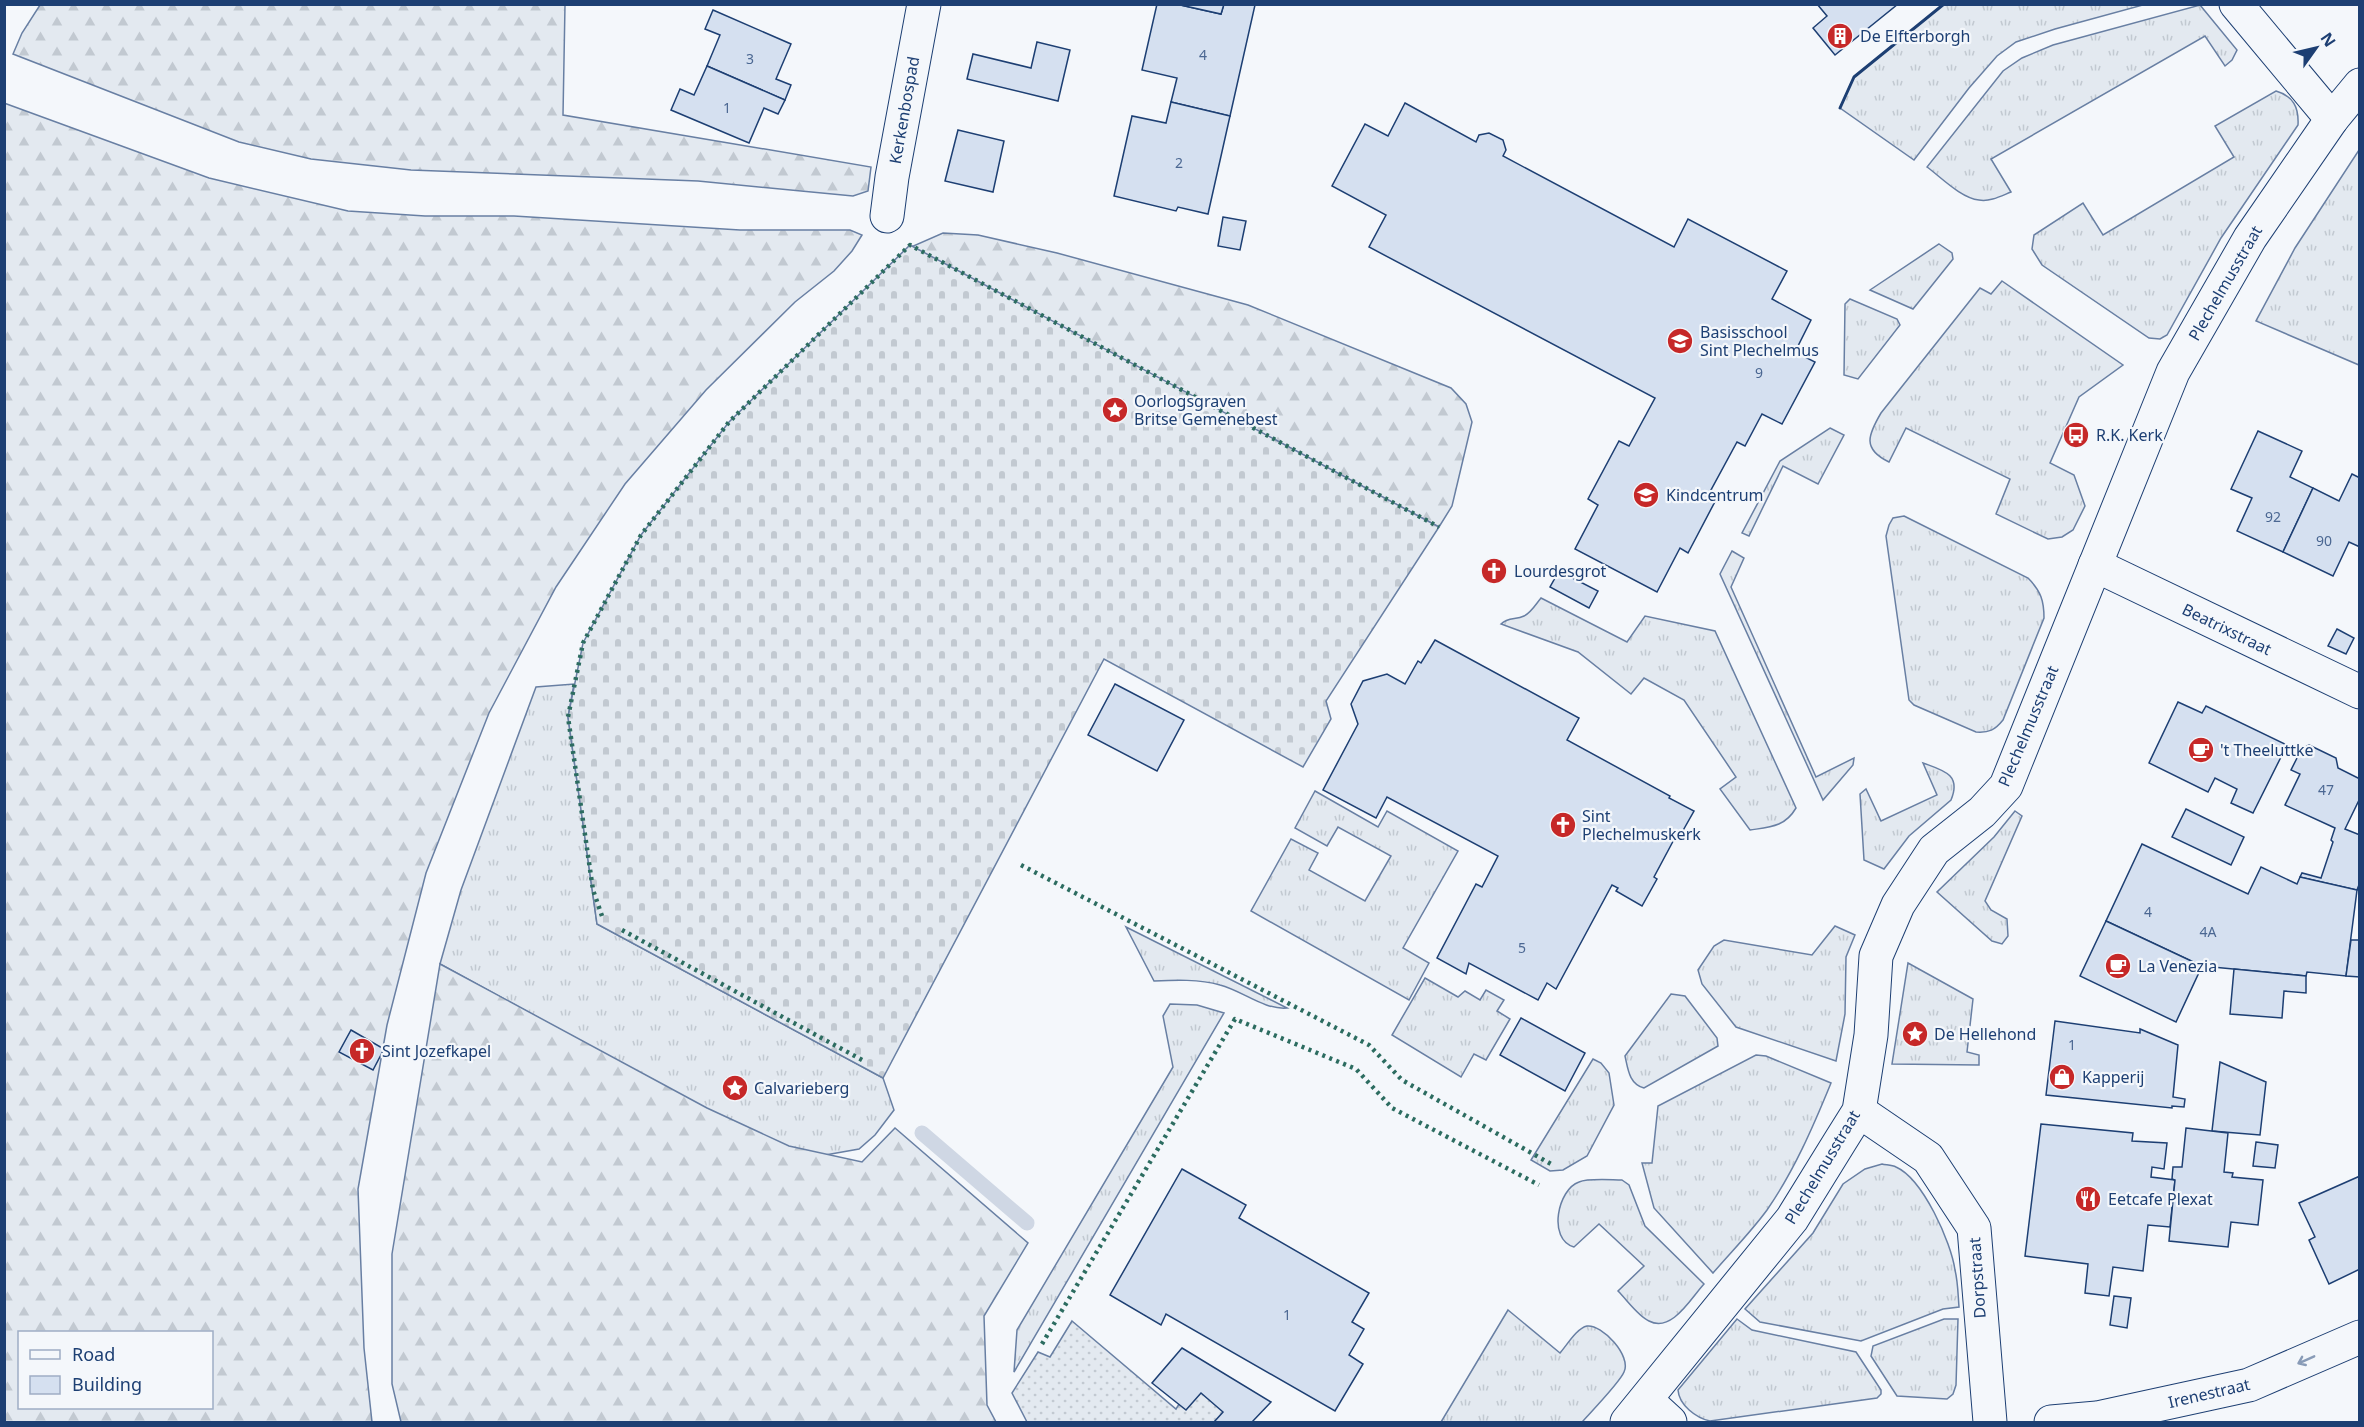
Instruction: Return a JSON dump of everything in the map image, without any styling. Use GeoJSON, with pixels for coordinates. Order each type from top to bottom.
{"type":"FeatureCollection","features":[{"type":"Feature","properties":{"kind":"street","name":"Kerkenbospad"},"geometry":{"type":"LineString","coordinates":[[888,216],[892,177],[924,4]]}},
{"type":"Feature","properties":{"kind":"street"},"geometry":{"type":"LineString","coordinates":[[2236,4],[2332,119]]}},
{"type":"Feature","properties":{"kind":"street","name":"Plechelmusstraat"},"geometry":{"type":"LineString","coordinates":[[1636,1411],[1792,1219],[1859,1111],[1871,1035],[1876,956],[1898,905],[1934,850],[1982,812],[2006,786],[2173,372],[2250,238],[2332,119],[2360,85]]}},
{"type":"Feature","properties":{"kind":"street","name":"Beatrixstraat"},"geometry":{"type":"LineString","coordinates":[[2095,565],[2360,692]]}},
{"type":"Feature","properties":{"kind":"street","name":"Dorpstraat"},"geometry":{"type":"LineString","coordinates":[[1859,1111],[1928,1158],[1974,1228],[1990,1422]]}},
{"type":"Feature","properties":{"kind":"street","name":"Irenestraat"},"geometry":{"type":"LineString","coordinates":[[2051,1422],[2097,1418],[2249,1385],[2360,1337]]}},
{"type":"Feature","properties":{"kind":"street"},"geometry":{"type":"LineString","coordinates":[[1636,1411],[1670,1422]]}},
{"type":"Feature","properties":{"kind":"green space"},"geometry":{"type":"Polygon","coordinates":[[[1944,4],[2143,5],[2016,42],[1997,56],[1969,88],[1914,160],[1840,108],[1854,77],[1944,4]]]}},
{"type":"Feature","properties":{"kind":"green space"},"geometry":{"type":"Polygon","coordinates":[[[40,5],[565,5],[563,115],[871,167],[868,191],[853,196],[698,181],[411,170],[311,159],[239,142],[13,54],[22,33],[40,5]]]}},
{"type":"Feature","properties":{"kind":"green space"},"geometry":{"type":"Polygon","coordinates":[[[2200,5],[2237,50],[2232,60],[2225,66],[2205,36],[1991,159],[2011,192],[1995,198],[1983,200],[1965,196],[1927,167],[2003,71],[2022,58],[2053,45],[2200,5]]]}},
{"type":"Feature","properties":{"kind":"green space"},"geometry":{"type":"Polygon","coordinates":[[[2276,91],[2287,96],[2294,103],[2298,125],[2221,238],[2167,335],[2160,339],[2149,338],[2042,265],[2032,249],[2034,235],[2083,203],[2103,235],[2234,157],[2215,126],[2276,91]]]}},
{"type":"Feature","properties":{"kind":"green space"},"geometry":{"type":"Polygon","coordinates":[[[4,103],[209,178],[348,211],[425,216],[514,216],[740,230],[850,230],[862,235],[852,251],[834,271],[795,302],[706,390],[625,484],[556,587],[489,713],[426,873],[387,1025],[358,1189],[364,1348],[372,1422],[5,1422],[4,103]]]}},
{"type":"Feature","properties":{"kind":"green space"},"geometry":{"type":"Polygon","coordinates":[[[2359,150],[2359,365],[2256,321],[2295,248],[2359,150]]]}},
{"type":"Feature","properties":{"kind":"green space"},"geometry":{"type":"Polygon","coordinates":[[[943,233],[978,235],[1057,253],[1248,305],[1451,388],[1466,404],[1472,422],[1452,506],[1439,527],[911,247],[943,233]]]}},
{"type":"Feature","properties":{"kind":"green space"},"geometry":{"type":"Polygon","coordinates":[[[1939,244],[1952,253],[1953,259],[1913,309],[1870,290],[1939,244]]]}},
{"type":"Feature","properties":{"kind":"green space"},"geometry":{"type":"Polygon","coordinates":[[[910,245],[1439,527],[1326,701],[1331,719],[1303,767],[1104,659],[883,1078],[597,924],[568,717],[583,643],[641,535],[729,422],[910,245]]]}},
{"type":"Feature","properties":{"kind":"green space"},"geometry":{"type":"Polygon","coordinates":[[[2002,281],[2123,365],[2079,397],[2050,463],[2074,475],[2085,506],[2073,530],[2062,537],[2048,539],[1996,514],[2010,479],[1906,428],[1889,462],[1880,457],[1871,447],[1873,428],[1881,413],[1980,288],[1991,294],[2002,281]]]}},
{"type":"Feature","properties":{"kind":"green space"},"geometry":{"type":"Polygon","coordinates":[[[1850,299],[1897,319],[1900,325],[1858,379],[1844,375],[1845,304],[1850,299]]]}},
{"type":"Feature","properties":{"kind":"green space"},"geometry":{"type":"Polygon","coordinates":[[[1830,428],[1844,435],[1818,484],[1783,466],[1749,536],[1742,533],[1780,461],[1830,428]]]}},
{"type":"Feature","properties":{"kind":"green space"},"geometry":{"type":"Polygon","coordinates":[[[1904,516],[2028,578],[2041,596],[2044,618],[2003,720],[1991,730],[1976,732],[1914,705],[1909,700],[1886,536],[1893,518],[1904,516]]]}},
{"type":"Feature","properties":{"kind":"green space"},"geometry":{"type":"Polygon","coordinates":[[[1732,551],[1744,558],[1731,587],[1816,777],[1854,758],[1853,765],[1823,800],[1720,574],[1732,551]]]}},
{"type":"Feature","properties":{"kind":"green space"},"geometry":{"type":"Polygon","coordinates":[[[1541,598],[1627,642],[1645,616],[1715,631],[1796,808],[1792,814],[1782,823],[1750,830],[1720,789],[1736,777],[1684,700],[1644,678],[1631,694],[1578,652],[1501,624],[1506,620],[1527,615],[1541,598]]]}},
{"type":"Feature","properties":{"kind":"green space"},"geometry":{"type":"Polygon","coordinates":[[[574,684],[568,717],[597,924],[883,1078],[894,1110],[875,1135],[859,1149],[814,1157],[733,1124],[440,964],[461,890],[536,687],[574,684]]]}},
{"type":"Feature","properties":{"kind":"green space"},"geometry":{"type":"Polygon","coordinates":[[[1923,763],[1943,771],[1952,779],[1954,791],[1951,800],[1909,836],[1884,869],[1864,860],[1860,794],[1866,789],[1881,821],[1937,795],[1923,763]]]}},
{"type":"Feature","properties":{"kind":"green space"},"geometry":{"type":"Polygon","coordinates":[[[1315,791],[1378,827],[1387,811],[1458,851],[1403,948],[1429,963],[1409,1000],[1251,911],[1291,839],[1318,853],[1309,870],[1365,901],[1391,856],[1338,827],[1327,846],[1295,828],[1315,791]]]}},
{"type":"Feature","properties":{"kind":"green space"},"geometry":{"type":"Polygon","coordinates":[[[2015,811],[2022,816],[1985,901],[1991,910],[2007,919],[2008,936],[2002,944],[1992,941],[1937,892],[1994,837],[2015,811]]]}},
{"type":"Feature","properties":{"kind":"green space"},"geometry":{"type":"Polygon","coordinates":[[[1835,926],[1855,935],[1846,957],[1845,1014],[1836,1061],[1736,1027],[1702,984],[1698,970],[1714,946],[1724,940],[1812,955],[1835,926]]]}},
{"type":"Feature","properties":{"kind":"green space"},"geometry":{"type":"Polygon","coordinates":[[[1126,927],[1287,1008],[1270,1006],[1212,983],[1187,980],[1154,981],[1126,927]]]}},
{"type":"Feature","properties":{"kind":"green space"},"geometry":{"type":"Polygon","coordinates":[[[1908,963],[1973,999],[1967,1052],[1979,1055],[1979,1065],[1892,1064],[1908,963]]]}},
{"type":"Feature","properties":{"kind":"green space"},"geometry":{"type":"Polygon","coordinates":[[[440,964],[707,1108],[789,1146],[862,1162],[895,1128],[1028,1243],[984,1316],[987,1405],[996,1422],[401,1422],[392,1384],[392,1254],[440,964]]]}},
{"type":"Feature","properties":{"kind":"green space"},"geometry":{"type":"Polygon","coordinates":[[[1425,978],[1458,997],[1465,991],[1480,1000],[1486,990],[1504,1000],[1497,1011],[1510,1019],[1486,1060],[1474,1054],[1461,1077],[1392,1035],[1425,978]]]}},
{"type":"Feature","properties":{"kind":"green space"},"geometry":{"type":"Polygon","coordinates":[[[1671,994],[1685,996],[1717,1038],[1718,1046],[1644,1088],[1632,1080],[1625,1056],[1671,994]]]}},
{"type":"Feature","properties":{"kind":"green space"},"geometry":{"type":"Polygon","coordinates":[[[1170,1004],[1197,1005],[1224,1013],[1014,1372],[1017,1330],[1173,1067],[1163,1016],[1170,1004]]]}},
{"type":"Feature","properties":{"kind":"green space"},"geometry":{"type":"Polygon","coordinates":[[[1756,1055],[1766,1056],[1831,1083],[1802,1148],[1777,1195],[1754,1226],[1713,1273],[1654,1208],[1642,1163],[1652,1163],[1658,1106],[1756,1055]]]}},
{"type":"Feature","properties":{"kind":"green space"},"geometry":{"type":"Polygon","coordinates":[[[1593,1059],[1601,1063],[1609,1073],[1614,1105],[1587,1156],[1563,1170],[1550,1171],[1531,1160],[1593,1059]]]}},
{"type":"Feature","properties":{"kind":"green space"},"geometry":{"type":"Polygon","coordinates":[[[1882,1164],[1894,1166],[1906,1174],[1916,1184],[1934,1212],[1952,1258],[1957,1279],[1959,1307],[1943,1309],[1861,1341],[1760,1322],[1745,1309],[1813,1233],[1843,1184],[1865,1169],[1882,1164]]]}},
{"type":"Feature","properties":{"kind":"green space"},"geometry":{"type":"Polygon","coordinates":[[[1588,1180],[1622,1180],[1629,1185],[1645,1226],[1704,1284],[1680,1312],[1665,1322],[1657,1323],[1645,1319],[1618,1291],[1644,1266],[1599,1224],[1574,1247],[1560,1234],[1558,1214],[1572,1186],[1588,1180]]]}},
{"type":"Feature","properties":{"kind":"green space"},"geometry":{"type":"Polygon","coordinates":[[[1508,1310],[1560,1353],[1576,1333],[1587,1326],[1607,1335],[1620,1350],[1624,1358],[1624,1372],[1582,1422],[1441,1422],[1508,1310]]]}},
{"type":"Feature","properties":{"kind":"green space"},"geometry":{"type":"Polygon","coordinates":[[[1737,1319],[1752,1330],[1856,1352],[1881,1390],[1881,1394],[1877,1398],[1710,1421],[1699,1417],[1681,1401],[1678,1390],[1737,1319]]]}},
{"type":"Feature","properties":{"kind":"green space"},"geometry":{"type":"Polygon","coordinates":[[[1944,1319],[1958,1319],[1956,1385],[1953,1394],[1947,1399],[1897,1396],[1871,1356],[1873,1346],[1944,1319]]]}},
{"type":"Feature","properties":{"kind":"green space"},"geometry":{"type":"Polygon","coordinates":[[[1072,1321],[1176,1409],[1191,1385],[1254,1422],[1027,1422],[1012,1393],[1038,1352],[1050,1357],[1072,1321]]]}},
{"type":"Feature","properties":{"kind":"building"},"geometry":{"type":"Polygon","coordinates":[[[1157,4],[1176,4],[1221,14],[1224,4],[1255,5],[1230,116],[1171,102],[1177,78],[1142,70],[1157,4]]]}},
{"type":"Feature","properties":{"kind":"building"},"geometry":{"type":"Polygon","coordinates":[[[1176,4],[1224,4],[1221,14],[1176,4]]]}},
{"type":"Feature","properties":{"kind":"building","name":"De Elfterborgh"},"geometry":{"type":"Polygon","coordinates":[[[1817,4],[1898,4],[1835,55],[1813,28],[1827,16],[1817,4]]]}},
{"type":"Feature","properties":{"kind":"building"},"geometry":{"type":"Polygon","coordinates":[[[713,10],[791,44],[776,79],[791,85],[785,100],[707,66],[720,35],[705,29],[713,10]]]}},
{"type":"Feature","properties":{"kind":"building"},"geometry":{"type":"Polygon","coordinates":[[[1037,42],[1070,50],[1058,101],[967,79],[973,54],[1031,68],[1037,42]]]}},
{"type":"Feature","properties":{"kind":"building"},"geometry":{"type":"Polygon","coordinates":[[[707,66],[785,100],[778,114],[764,108],[749,143],[671,110],[680,89],[694,95],[707,66]]]}},
{"type":"Feature","properties":{"kind":"building"},"geometry":{"type":"Polygon","coordinates":[[[1171,102],[1230,116],[1208,214],[1178,207],[1176,211],[1114,196],[1132,116],[1166,123],[1171,102]]]}},
{"type":"Feature","properties":{"kind":"building"},"geometry":{"type":"Polygon","coordinates":[[[1405,103],[1476,142],[1479,135],[1489,133],[1503,140],[1506,150],[1503,156],[1674,247],[1688,219],[1787,271],[1772,299],[1811,320],[1795,352],[1815,362],[1782,424],[1762,414],[1745,446],[1737,442],[1711,490],[1719,494],[1688,553],[1680,548],[1657,592],[1575,549],[1598,505],[1588,499],[1619,441],[1629,446],[1655,398],[1369,247],[1386,215],[1332,186],[1365,124],[1388,136],[1405,103]]]}},
{"type":"Feature","properties":{"kind":"building"},"geometry":{"type":"Polygon","coordinates":[[[958,130],[1004,141],[993,192],[945,181],[958,130]]]}},
{"type":"Feature","properties":{"kind":"building"},"geometry":{"type":"Polygon","coordinates":[[[1223,217],[1246,221],[1240,250],[1218,246],[1223,217]]]}},
{"type":"Feature","properties":{"kind":"building"},"geometry":{"type":"Polygon","coordinates":[[[2258,431],[2302,451],[2290,477],[2313,488],[2283,552],[2237,531],[2252,498],[2231,489],[2258,431]]]}},
{"type":"Feature","properties":{"kind":"building"},"geometry":{"type":"Polygon","coordinates":[[[2352,474],[2360,478],[2360,547],[2349,542],[2333,576],[2283,552],[2313,488],[2339,501],[2352,474]]]}},
{"type":"Feature","properties":{"kind":"building"},"geometry":{"type":"Polygon","coordinates":[[[1559,571],[1598,591],[1589,608],[1550,587],[1559,571]]]}},
{"type":"Feature","properties":{"kind":"building"},"geometry":{"type":"Polygon","coordinates":[[[2337,629],[2354,638],[2346,654],[2328,646],[2337,629]]]}},
{"type":"Feature","properties":{"kind":"building","name":"Sint Plechelmuskerk"},"geometry":{"type":"Polygon","coordinates":[[[1435,640],[1579,718],[1567,740],[1694,811],[1681,834],[1678,832],[1654,877],[1657,879],[1642,906],[1616,891],[1618,888],[1612,885],[1556,989],[1547,983],[1538,1000],[1469,963],[1466,974],[1437,958],[1476,884],[1482,887],[1498,856],[1387,797],[1376,818],[1323,790],[1358,724],[1351,704],[1363,681],[1387,674],[1405,684],[1418,661],[1421,663],[1435,640]]]}},
{"type":"Feature","properties":{"kind":"building"},"geometry":{"type":"Polygon","coordinates":[[[1115,684],[1184,720],[1157,771],[1088,735],[1115,684]]]}},
{"type":"Feature","properties":{"kind":"building"},"geometry":{"type":"Polygon","coordinates":[[[2178,702],[2202,713],[2206,706],[2287,745],[2253,813],[2231,803],[2237,789],[2215,778],[2208,792],[2149,763],[2178,702]]]}},
{"type":"Feature","properties":{"kind":"building"},"geometry":{"type":"Polygon","coordinates":[[[2309,745],[2336,758],[2338,768],[2360,779],[2360,798],[2345,829],[2360,835],[2360,882],[2357,890],[2300,877],[2302,873],[2321,878],[2333,842],[2331,840],[2335,828],[2285,805],[2300,774],[2291,770],[2302,748],[2309,745]]]}},
{"type":"Feature","properties":{"kind":"building"},"geometry":{"type":"Polygon","coordinates":[[[2186,809],[2244,837],[2231,865],[2172,837],[2186,809]]]}},
{"type":"Feature","properties":{"kind":"building"},"geometry":{"type":"Polygon","coordinates":[[[2142,844],[2248,894],[2261,867],[2297,884],[2300,877],[2357,890],[2346,976],[2307,972],[2306,976],[2202,966],[2106,921],[2142,844]]]}},
{"type":"Feature","properties":{"kind":"building"},"geometry":{"type":"Polygon","coordinates":[[[2106,921],[2202,966],[2176,1022],[2080,976],[2106,921]]]}},
{"type":"Feature","properties":{"kind":"building"},"geometry":{"type":"Polygon","coordinates":[[[2351,940],[2360,940],[2360,977],[2346,976],[2351,940]]]}},
{"type":"Feature","properties":{"kind":"building"},"geometry":{"type":"Polygon","coordinates":[[[2234,969],[2306,976],[2306,993],[2284,991],[2282,1018],[2230,1014],[2234,969]]]}},
{"type":"Feature","properties":{"kind":"building"},"geometry":{"type":"Polygon","coordinates":[[[1521,1018],[1585,1053],[1565,1091],[1500,1055],[1521,1018]]]}},
{"type":"Feature","properties":{"kind":"building"},"geometry":{"type":"Polygon","coordinates":[[[2055,1021],[2140,1033],[2140,1029],[2178,1045],[2173,1097],[2185,1099],[2184,1107],[2172,1106],[2172,1108],[2046,1095],[2055,1021]]]}},
{"type":"Feature","properties":{"kind":"building","name":"Sint Jozefkapel"},"geometry":{"type":"Polygon","coordinates":[[[351,1030],[384,1049],[373,1070],[339,1052],[351,1030]]]}},
{"type":"Feature","properties":{"kind":"building"},"geometry":{"type":"Polygon","coordinates":[[[2220,1062],[2266,1082],[2260,1135],[2212,1131],[2220,1062]]]}},
{"type":"Feature","properties":{"kind":"building"},"geometry":{"type":"Polygon","coordinates":[[[2041,1124],[2133,1133],[2132,1141],[2167,1143],[2164,1169],[2152,1167],[2151,1177],[2175,1180],[2170,1227],[2148,1225],[2143,1271],[2113,1267],[2109,1296],[2085,1293],[2088,1264],[2025,1256],[2041,1124]]]}},
{"type":"Feature","properties":{"kind":"building"},"geometry":{"type":"Polygon","coordinates":[[[2186,1128],[2228,1133],[2224,1172],[2233,1173],[2232,1177],[2263,1180],[2258,1225],[2231,1222],[2228,1247],[2169,1241],[2175,1180],[2172,1179],[2173,1167],[2182,1167],[2186,1128]]]}},
{"type":"Feature","properties":{"kind":"building"},"geometry":{"type":"Polygon","coordinates":[[[2256,1142],[2278,1145],[2275,1168],[2253,1166],[2256,1142]]]}},
{"type":"Feature","properties":{"kind":"building"},"geometry":{"type":"Polygon","coordinates":[[[1182,1169],[1246,1205],[1239,1218],[1369,1293],[1352,1322],[1364,1329],[1349,1355],[1363,1364],[1335,1411],[1166,1314],[1161,1325],[1110,1295],[1182,1169]]]}},
{"type":"Feature","properties":{"kind":"building"},"geometry":{"type":"Polygon","coordinates":[[[2360,1176],[2360,1269],[2329,1284],[2309,1240],[2315,1237],[2299,1203],[2360,1176]]]}},
{"type":"Feature","properties":{"kind":"building"},"geometry":{"type":"Polygon","coordinates":[[[2114,1296],[2131,1298],[2127,1328],[2110,1325],[2114,1296]]]}},
{"type":"Feature","properties":{"kind":"building"},"geometry":{"type":"Polygon","coordinates":[[[1182,1348],[1271,1402],[1252,1422],[1214,1422],[1223,1412],[1201,1393],[1186,1410],[1152,1383],[1182,1348]]]}},
{"type":"Feature","properties":{"kind":"waterway"},"geometry":{"type":"LineString","coordinates":[[922,1133],[1027,1223]]}},
{"type":"Feature","properties":{"kind":"hedge"},"geometry":{"type":"LineString","coordinates":[[602,916],[593,890],[568,717],[583,643],[641,535],[729,422],[910,245],[1439,527]]}},
{"type":"Feature","properties":{"kind":"hedge"},"geometry":{"type":"LineString","coordinates":[[1021,865],[1369,1045],[1402,1080],[1551,1164]]}},
{"type":"Feature","properties":{"kind":"hedge"},"geometry":{"type":"LineString","coordinates":[[622,930],[864,1061]]}},
{"type":"Feature","properties":{"kind":"hedge"},"geometry":{"type":"LineString","coordinates":[[1042,1344],[1235,1019],[1356,1069],[1392,1108],[1539,1185]]}},
{"type":"Feature","properties":{"kind":"wall"},"geometry":{"type":"LineString","coordinates":[[1840,108],[1854,77],[1944,4]]}},
{"type":"Feature","properties":{"kind":"place","name":"De Elfterborgh"},"geometry":{"type":"Point","coordinates":[1840,36]}},
{"type":"Feature","properties":{"kind":"place","name":"Basisschool Sint Plechelmus"},"geometry":{"type":"Point","coordinates":[1680,341]}},
{"type":"Feature","properties":{"kind":"place","name":"Oorlogsgraven Britse Gemenebest"},"geometry":{"type":"Point","coordinates":[1115,410]}},
{"type":"Feature","properties":{"kind":"place","name":"R.K. Kerk"},"geometry":{"type":"Point","coordinates":[2076,435]}},
{"type":"Feature","properties":{"kind":"place","name":"Kindcentrum"},"geometry":{"type":"Point","coordinates":[1646,495]}},
{"type":"Feature","properties":{"kind":"place","name":"Lourdesgrot"},"geometry":{"type":"Point","coordinates":[1494,571]}},
{"type":"Feature","properties":{"kind":"place","name":"'t Theeluttke"},"geometry":{"type":"Point","coordinates":[2201,750]}},
{"type":"Feature","properties":{"kind":"place","name":"Sint Plechelmuskerk"},"geometry":{"type":"Point","coordinates":[1563,825]}},
{"type":"Feature","properties":{"kind":"place","name":"La Venezia"},"geometry":{"type":"Point","coordinates":[2118,966]}},
{"type":"Feature","properties":{"kind":"place","name":"De Hellehond"},"geometry":{"type":"Point","coordinates":[1915,1034]}},
{"type":"Feature","properties":{"kind":"place","name":"Sint Jozefkapel"},"geometry":{"type":"Point","coordinates":[362,1051]}},
{"type":"Feature","properties":{"kind":"place","name":"Kapperij"},"geometry":{"type":"Point","coordinates":[2062,1077]}},
{"type":"Feature","properties":{"kind":"place","name":"Calvarieberg"},"geometry":{"type":"Point","coordinates":[735,1088]}},
{"type":"Feature","properties":{"kind":"place","name":"Eetcafe Plexat"},"geometry":{"type":"Point","coordinates":[2088,1199]}}]}
